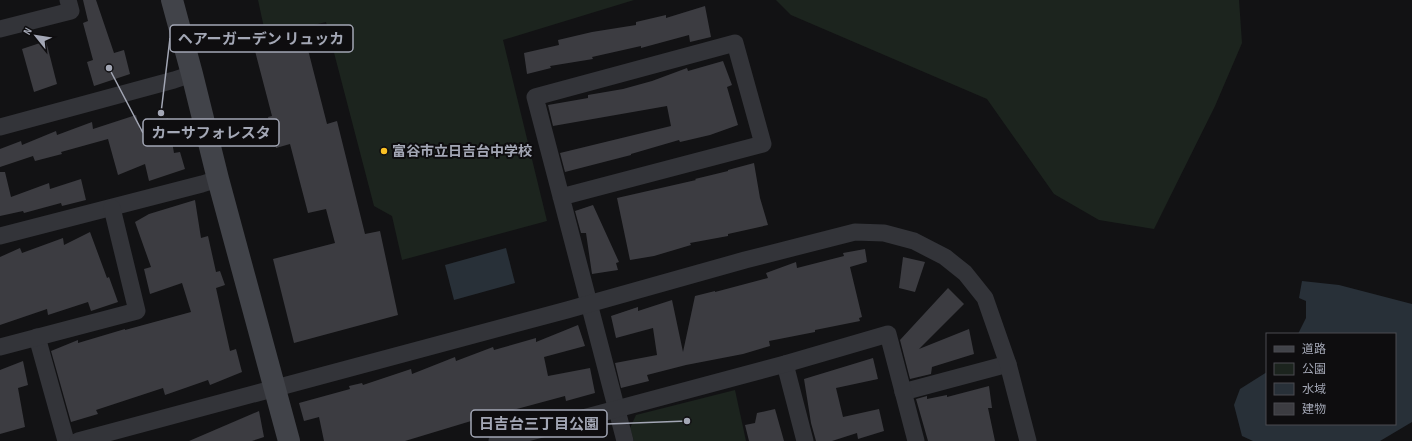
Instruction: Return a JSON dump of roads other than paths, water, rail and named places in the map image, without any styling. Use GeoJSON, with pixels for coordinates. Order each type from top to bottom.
{"type":"FeatureCollection","features":[{"type":"Feature","properties":{"kind":"street"},"geometry":{"type":"LineString","coordinates":[[0,29],[71,11],[68,0]]}},
{"type":"Feature","properties":{"kind":"street"},"geometry":{"type":"LineString","coordinates":[[172,0],[289,441]]}},
{"type":"Feature","properties":{"kind":"street"},"geometry":{"type":"LineString","coordinates":[[561,197],[763,144],[735,42],[535,97],[561,197],[617,410],[626,441]]}},
{"type":"Feature","properties":{"kind":"street"},"geometry":{"type":"LineString","coordinates":[[0,127],[192,74]]}},
{"type":"Feature","properties":{"kind":"street"},"geometry":{"type":"LineString","coordinates":[[0,236],[112,208],[202,184],[218,178]]}},
{"type":"Feature","properties":{"kind":"street"},"geometry":{"type":"LineString","coordinates":[[0,347],[138,310],[112,208]]}},
{"type":"Feature","properties":{"kind":"street"},"geometry":{"type":"LineString","coordinates":[[78,441],[855,232],[884,233],[914,242],[945,257],[965,273],[985,298],[1008,364],[1028,441]]}},
{"type":"Feature","properties":{"kind":"street"},"geometry":{"type":"LineString","coordinates":[[497,441],[517,438],[888,334],[916,441]]}},
{"type":"Feature","properties":{"kind":"street"},"geometry":{"type":"LineString","coordinates":[[37,337],[66,441]]}},
{"type":"Feature","properties":{"kind":"street"},"geometry":{"type":"LineString","coordinates":[[785,364],[805,441]]}},
{"type":"Feature","properties":{"kind":"street"},"geometry":{"type":"LineString","coordinates":[[903,392],[1008,364]]}},
{"type":"Feature","properties":{"kind":"water"},"geometry":{"type":"Polygon","coordinates":[[[506,248],[515,283],[454,300],[445,265],[506,248]]]}},
{"type":"Feature","properties":{"kind":"water"},"geometry":{"type":"Polygon","coordinates":[[[1302,281],[1339,285],[1412,304],[1412,422],[1380,441],[1253,441],[1242,436],[1234,405],[1240,389],[1266,373],[1266,425],[1396,425],[1396,333],[1298,333],[1306,318],[1306,301],[1299,298],[1302,281]]]}},
{"type":"Feature","properties":{"kind":"place","name":"カーサフォレスタ"},"geometry":{"type":"Point","coordinates":[109,68]}},
{"type":"Feature","properties":{"kind":"place","name":"ヘアーガーデン リュッカ"},"geometry":{"type":"Point","coordinates":[161,113]}},
{"type":"Feature","properties":{"kind":"place","name":"富谷市立日吉台中学校"},"geometry":{"type":"Point","coordinates":[384,151]}},
{"type":"Feature","properties":{"kind":"place","name":"日吉台三丁目公園"},"geometry":{"type":"Point","coordinates":[687,421]}}]}
